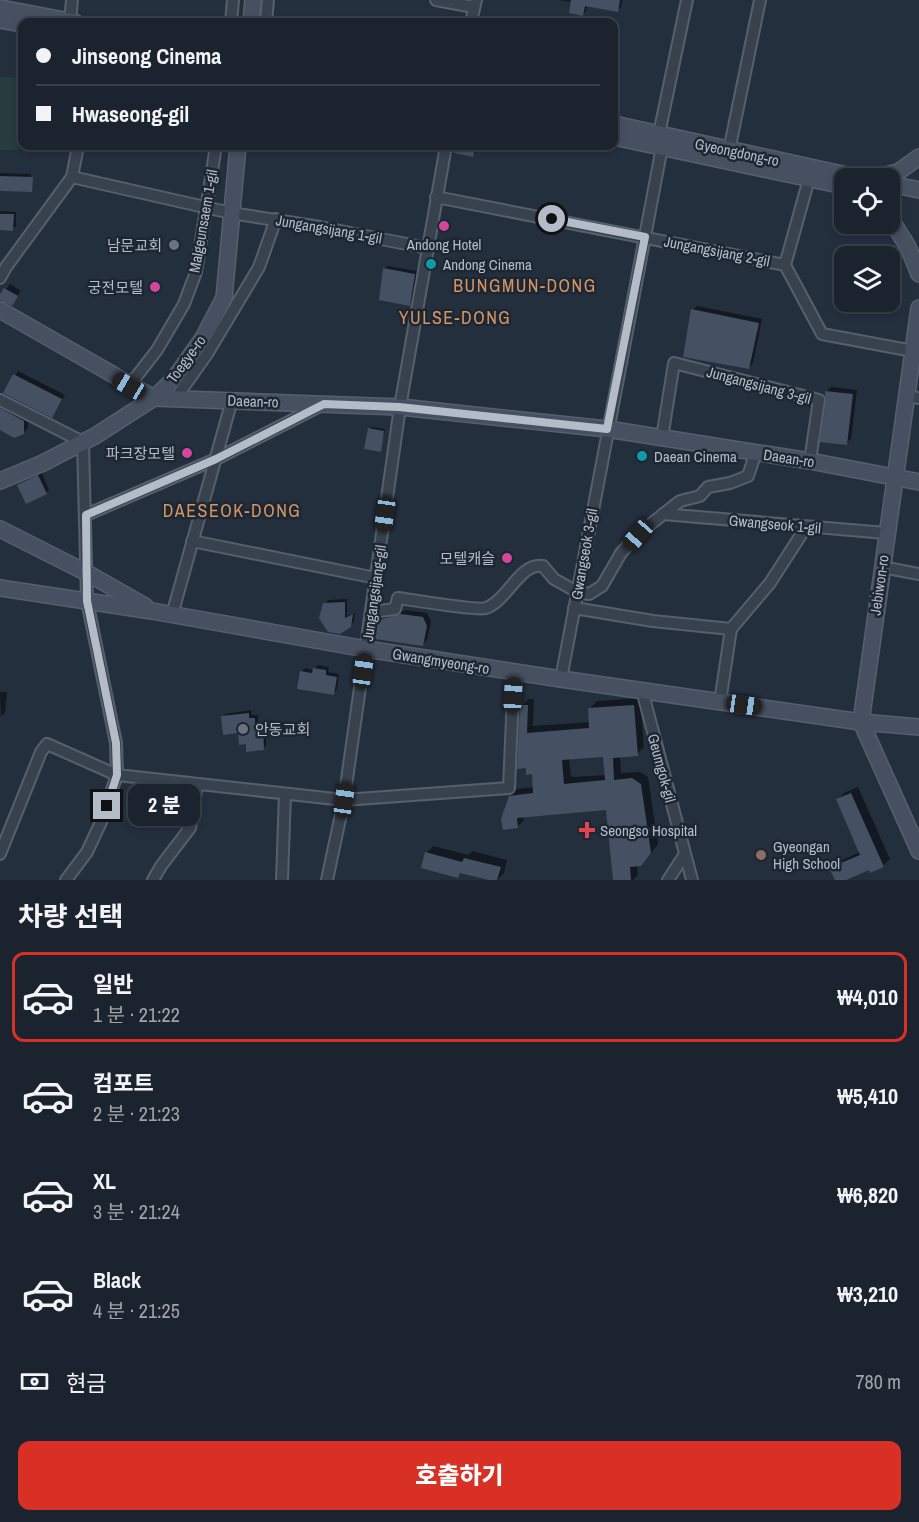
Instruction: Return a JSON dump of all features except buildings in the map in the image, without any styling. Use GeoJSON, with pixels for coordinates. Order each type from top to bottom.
{"type":"FeatureCollection","features":[{"type":"Feature","properties":{"kind":"street"},"geometry":{"type":"LineString","coordinates":[[72,0],[73,18]]}},
{"type":"Feature","properties":{"kind":"street"},"geometry":{"type":"LineString","coordinates":[[231,18],[233,0]]}},
{"type":"Feature","properties":{"kind":"street"},"geometry":{"type":"LineString","coordinates":[[251,18],[253,0]]}},
{"type":"Feature","properties":{"kind":"street"},"geometry":{"type":"LineString","coordinates":[[266,18],[268,0]]}},
{"type":"Feature","properties":{"kind":"street"},"geometry":{"type":"LineString","coordinates":[[435,0],[475,4]]}},
{"type":"Feature","properties":{"kind":"street","name":"Gwangseok 3-gil"},"geometry":{"type":"LineString","coordinates":[[561,679],[645,237],[660,140],[687,0]]}},
{"type":"Feature","properties":{"kind":"street"},"geometry":{"type":"LineString","coordinates":[[729,151],[760,0]]}},
{"type":"Feature","properties":{"kind":"street"},"geometry":{"type":"LineString","coordinates":[[0,8],[52,18]]}},
{"type":"Feature","properties":{"kind":"street"},"geometry":{"type":"LineString","coordinates":[[0,20],[18,23]]}},
{"type":"Feature","properties":{"kind":"street","name":"Gyeongdong-ro"},"geometry":{"type":"LineString","coordinates":[[618,125],[660,140],[834,184]]}},
{"type":"Feature","properties":{"kind":"street","name":"Gyeongdong-ro"},"geometry":{"type":"LineString","coordinates":[[618,137],[660,140],[729,151],[834,173]]}},
{"type":"Feature","properties":{"kind":"street"},"geometry":{"type":"LineString","coordinates":[[0,278],[72,177],[77,150]]}},
{"type":"Feature","properties":{"kind":"street","name":"Malgeunsaem 1-gil"},"geometry":{"type":"LineString","coordinates":[[129,386],[157,350],[184,304],[196,272],[215,150]]}},
{"type":"Feature","properties":{"kind":"street","name":"Toegye-ro"},"geometry":{"type":"LineString","coordinates":[[0,481],[43,463],[83,442],[154,398],[180,371],[203,338],[224,298],[238,150]]}},
{"type":"Feature","properties":{"kind":"street","name":"Jungangsijang-gil"},"geometry":{"type":"LineString","coordinates":[[327,880],[344,800],[399,407],[445,150]]}},
{"type":"Feature","properties":{"kind":"street"},"geometry":{"type":"LineString","coordinates":[[900,171],[919,157]]}},
{"type":"Feature","properties":{"kind":"street","name":"Jungangsijang 1-gil"},"geometry":{"type":"LineString","coordinates":[[72,177],[206,208],[427,248]]}},
{"type":"Feature","properties":{"kind":"street"},"geometry":{"type":"LineString","coordinates":[[808,179],[786,265],[822,334],[913,351]]}},
{"type":"Feature","properties":{"kind":"street"},"geometry":{"type":"LineString","coordinates":[[900,186],[919,190]]}},
{"type":"Feature","properties":{"kind":"street","name":"Jungangsijang 2-gil"},"geometry":{"type":"LineString","coordinates":[[436,197],[786,265]]}},
{"type":"Feature","properties":{"kind":"street"},"geometry":{"type":"LineString","coordinates":[[900,197],[919,201]]}},
{"type":"Feature","properties":{"kind":"street"},"geometry":{"type":"LineString","coordinates":[[175,399],[207,354],[259,267],[276,219]]}},
{"type":"Feature","properties":{"kind":"street"},"geometry":{"type":"LineString","coordinates":[[900,234],[919,274]]}},
{"type":"Feature","properties":{"kind":"street","name":"Jebiwon-ro"},"geometry":{"type":"LineString","coordinates":[[861,722],[894,477],[913,397],[913,351],[919,308]]}},
{"type":"Feature","properties":{"kind":"street","name":"Daean-ro"},"geometry":{"type":"LineString","coordinates":[[0,310],[129,386],[154,398],[399,407],[607,429],[810,461],[919,482]]}},
{"type":"Feature","properties":{"kind":"street","name":"Jungangsijang 3-gil"},"geometry":{"type":"LineString","coordinates":[[662,438],[674,363],[819,400],[810,461]]}},
{"type":"Feature","properties":{"kind":"street"},"geometry":{"type":"LineString","coordinates":[[0,400],[83,442],[87,601],[116,743],[117,775],[92,842],[66,880]]}},
{"type":"Feature","properties":{"kind":"street"},"geometry":{"type":"LineString","coordinates":[[172,615],[232,400]]}},
{"type":"Feature","properties":{"kind":"street"},"geometry":{"type":"LineString","coordinates":[[86,515],[216,459],[324,404]]}},
{"type":"Feature","properties":{"kind":"street"},"geometry":{"type":"LineString","coordinates":[[371,612],[395,609],[398,598],[482,610],[496,604],[521,573],[537,564],[543,566],[554,579],[577,592],[589,594],[602,586],[621,554],[638,535],[680,501],[700,496],[708,487],[730,483],[748,476],[756,452]]}},
{"type":"Feature","properties":{"kind":"street","name":"Gwangseok 1-gil"},"geometry":{"type":"LineString","coordinates":[[663,514],[886,533]]}},
{"type":"Feature","properties":{"kind":"street"},"geometry":{"type":"LineString","coordinates":[[720,702],[731,629],[770,584],[806,527]]}},
{"type":"Feature","properties":{"kind":"street"},"geometry":{"type":"LineString","coordinates":[[0,529],[87,573],[152,611]]}},
{"type":"Feature","properties":{"kind":"street"},"geometry":{"type":"LineString","coordinates":[[192,542],[376,578]]}},
{"type":"Feature","properties":{"kind":"street"},"geometry":{"type":"LineString","coordinates":[[882,567],[919,574]]}},
{"type":"Feature","properties":{"kind":"street","name":"Gwangmyeong-ro"},"geometry":{"type":"LineString","coordinates":[[0,588],[152,611],[366,649],[514,672],[861,722],[919,727]]}},
{"type":"Feature","properties":{"kind":"street"},"geometry":{"type":"LineString","coordinates":[[574,608],[653,621],[731,629]]}},
{"type":"Feature","properties":{"kind":"street"},"geometry":{"type":"LineString","coordinates":[[0,854],[41,752],[48,744],[117,775],[344,800],[509,788],[514,672]]}},
{"type":"Feature","properties":{"kind":"street","name":"Geumgok-gil"},"geometry":{"type":"LineString","coordinates":[[642,690],[692,880]]}},
{"type":"Feature","properties":{"kind":"street"},"geometry":{"type":"LineString","coordinates":[[861,722],[919,851]]}},
{"type":"Feature","properties":{"kind":"street"},"geometry":{"type":"LineString","coordinates":[[153,880],[190,828],[196,785]]}},
{"type":"Feature","properties":{"kind":"street"},"geometry":{"type":"LineString","coordinates":[[282,880],[285,794]]}},
{"type":"Feature","properties":{"kind":"street"},"geometry":{"type":"LineString","coordinates":[[668,880],[685,854]]}},
{"type":"Feature","properties":{"kind":"green space"},"geometry":{"type":"Polygon","coordinates":[[[0,77],[18,78],[18,150],[0,150],[0,77]]]}},
{"type":"Feature","properties":{"kind":"place","name":"Andong Hotel"},"geometry":{"type":"Point","coordinates":[444,226]}},
{"type":"Feature","properties":{"kind":"place","name":"남문교회"},"geometry":{"type":"Point","coordinates":[174,245]}},
{"type":"Feature","properties":{"kind":"place","name":"Andong Cinema"},"geometry":{"type":"Point","coordinates":[431,264]}},
{"type":"Feature","properties":{"kind":"place","name":"궁전모텔"},"geometry":{"type":"Point","coordinates":[155,287]}},
{"type":"Feature","properties":{"kind":"place","name":"파크장모텔"},"geometry":{"type":"Point","coordinates":[187,453]}},
{"type":"Feature","properties":{"kind":"place","name":"Daean Cinema"},"geometry":{"type":"Point","coordinates":[642,456]}},
{"type":"Feature","properties":{"kind":"place","name":"모텔캐슬"},"geometry":{"type":"Point","coordinates":[507,558]}},
{"type":"Feature","properties":{"kind":"place","name":"안동교회"},"geometry":{"type":"Point","coordinates":[243,729]}},
{"type":"Feature","properties":{"kind":"place","name":"Seongso Hospital"},"geometry":{"type":"Point","coordinates":[587,830]}},
{"type":"Feature","properties":{"kind":"place","name":"Gyeongan High School"},"geometry":{"type":"Point","coordinates":[761,855]}},
{"type":"Feature","properties":{"kind":"district","name":"BUNGMUN-DONG"},"geometry":{"type":"Point","coordinates":[525,285]}},
{"type":"Feature","properties":{"kind":"district","name":"YULSE-DONG"},"geometry":{"type":"Point","coordinates":[455,317]}},
{"type":"Feature","properties":{"kind":"district","name":"DAESEOK-DONG"},"geometry":{"type":"Point","coordinates":[232,510]}},
{"type":"Feature","properties":{"kind":"route"},"geometry":{"type":"LineString","coordinates":[[107,806],[117,775],[116,743],[87,601],[86,515],[216,459],[324,404],[399,407],[607,429],[645,237],[552,219]]}}]}
